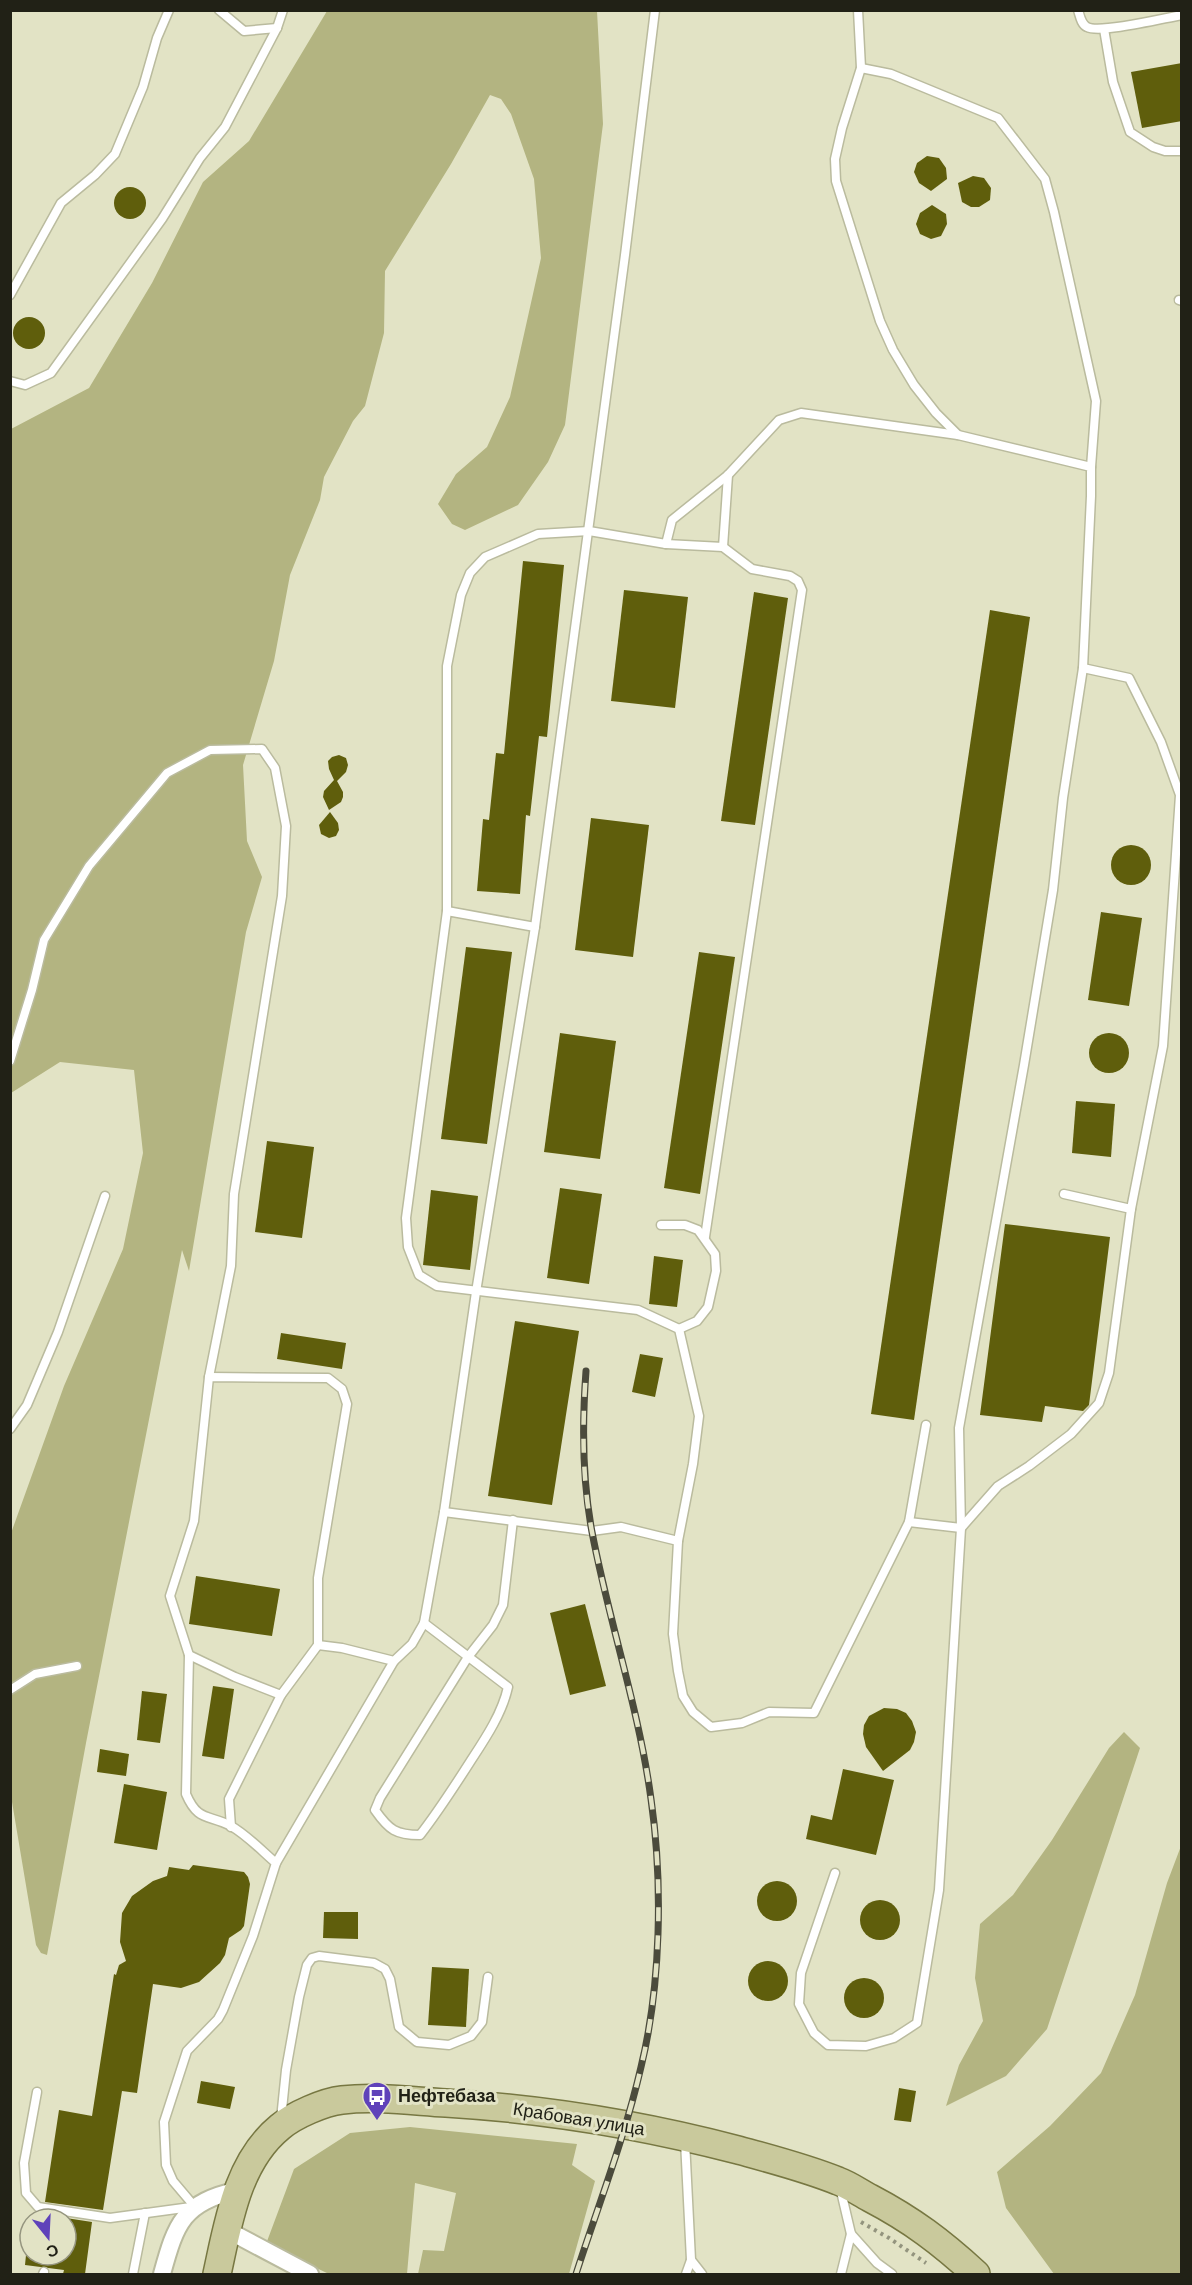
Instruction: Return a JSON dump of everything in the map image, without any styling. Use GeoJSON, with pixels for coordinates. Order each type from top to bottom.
{"type":"FeatureCollection","features":[{"type":"Feature","properties":{"kind":"main road","name":"Крабовая улица"},"geometry":{"type":"LineString","coordinates":[[217,2274],[238,2190],[263,2144],[281,2126],[306,2112],[340,2100],[375,2099],[496,2106],[578,2118],[685,2136],[766,2158],[839,2181],[906,2217],[949,2249],[976,2274]]}},
{"type":"Feature","properties":{"kind":"street"},"geometry":{"type":"LineString","coordinates":[[162,2274],[172,2237],[182,2220],[195,2207],[215,2195],[238,2190]]}},
{"type":"Feature","properties":{"kind":"street"},"geometry":{"type":"LineString","coordinates":[[227,2230],[310,2274]]}},
{"type":"Feature","properties":{"kind":"lane"},"geometry":{"type":"LineString","coordinates":[[10,295],[61,203],[95,176],[115,154],[143,87],[157,38],[169,10]]}},
{"type":"Feature","properties":{"kind":"lane"},"geometry":{"type":"LineString","coordinates":[[219,10],[244,31],[277,28]]}},
{"type":"Feature","properties":{"kind":"lane"},"geometry":{"type":"LineString","coordinates":[[10,381],[25,386],[51,373],[162,219],[200,158],[225,127],[277,28],[283,10]]}},
{"type":"Feature","properties":{"kind":"lane"},"geometry":{"type":"LineString","coordinates":[[195,2207],[173,2181],[166,2165],[164,2122],[187,2051],[218,2019],[223,2010],[252,1936],[276,1863],[394,1661],[412,1644],[424,1623],[444,1512],[476,1292],[535,927],[589,531],[655,10]]}},
{"type":"Feature","properties":{"kind":"lane"},"geometry":{"type":"LineString","coordinates":[[858,10],[861,68],[842,128],[836,159],[836,181],[880,321],[893,350],[914,385],[958,435]]}},
{"type":"Feature","properties":{"kind":"lane"},"geometry":{"type":"LineString","coordinates":[[1078,10],[1082,24],[1088,28],[1104,29],[1182,15]]}},
{"type":"Feature","properties":{"kind":"lane"},"geometry":{"type":"LineString","coordinates":[[1104,29],[1113,82],[1130,132],[1153,147],[1166,151],[1182,151]]}},
{"type":"Feature","properties":{"kind":"lane"},"geometry":{"type":"LineString","coordinates":[[835,1873],[801,1973],[799,2004],[814,2033],[828,2045],[866,2046],[894,2038],[917,2023],[939,1890],[961,1527],[959,1428],[1050,913],[1068,755],[1083,668],[1096,401],[1045,179],[998,117],[891,74],[861,68]]}},
{"type":"Feature","properties":{"kind":"lane"},"geometry":{"type":"LineString","coordinates":[[666,543],[672,520],[728,475],[779,420],[801,413],[958,435],[1091,467]]}},
{"type":"Feature","properties":{"kind":"lane"},"geometry":{"type":"LineString","coordinates":[[723,547],[728,475]]}},
{"type":"Feature","properties":{"kind":"lane"},"geometry":{"type":"LineString","coordinates":[[661,1225],[685,1225],[698,1230],[715,1254],[716,1271],[708,1307],[697,1321],[679,1329],[638,1310],[437,1286],[419,1275],[408,1247],[406,1218],[447,911],[447,666],[461,595],[470,573],[484,557],[538,534],[589,531],[666,543],[723,547],[752,569],[790,576],[798,581],[802,590],[705,1237]]}},
{"type":"Feature","properties":{"kind":"lane"},"geometry":{"type":"LineString","coordinates":[[961,1527],[998,1486],[1071,1434],[1099,1403],[1109,1373],[1131,1209],[1163,1046],[1180,795],[1161,742],[1129,678],[1083,668]]}},
{"type":"Feature","properties":{"kind":"lane"},"geometry":{"type":"LineString","coordinates":[[10,1061],[32,990],[44,940],[89,866],[166,773],[210,750],[262,749],[274,768],[286,826],[282,896],[234,1194],[231,1266],[209,1377],[194,1521],[170,1596],[189,1655],[186,1794],[192,1808],[204,1817],[231,1827],[276,1863]]}},
{"type":"Feature","properties":{"kind":"lane"},"geometry":{"type":"LineString","coordinates":[[447,911],[535,927]]}},
{"type":"Feature","properties":{"kind":"lane"},"geometry":{"type":"LineString","coordinates":[[1064,1194],[1131,1209]]}},
{"type":"Feature","properties":{"kind":"lane"},"geometry":{"type":"LineString","coordinates":[[10,1429],[27,1405],[53,1342],[105,1196]]}},
{"type":"Feature","properties":{"kind":"lane"},"geometry":{"type":"LineString","coordinates":[[679,1329],[699,1416],[693,1464],[678,1541],[673,1634],[683,1696],[693,1712],[711,1727],[742,1723],[769,1712],[814,1713],[909,1522],[926,1425]]}},
{"type":"Feature","properties":{"kind":"lane"},"geometry":{"type":"LineString","coordinates":[[209,1377],[328,1378],[342,1389],[347,1404],[318,1578],[318,1645],[281,1695],[243,1767],[229,1799],[231,1827]]}},
{"type":"Feature","properties":{"kind":"lane"},"geometry":{"type":"LineString","coordinates":[[444,1512],[592,1531],[621,1527],[678,1541]]}},
{"type":"Feature","properties":{"kind":"lane"},"geometry":{"type":"LineString","coordinates":[[424,1623],[468,1658],[508,1687],[505,1701],[439,1811],[420,1835],[402,1835],[386,1825],[375,1810],[380,1798],[468,1658],[493,1625],[503,1605],[513,1520]]}},
{"type":"Feature","properties":{"kind":"lane"},"geometry":{"type":"LineString","coordinates":[[909,1522],[961,1527]]}},
{"type":"Feature","properties":{"kind":"lane"},"geometry":{"type":"LineString","coordinates":[[318,1645],[342,1648],[394,1661]]}},
{"type":"Feature","properties":{"kind":"lane"},"geometry":{"type":"LineString","coordinates":[[189,1655],[235,1677],[281,1695]]}},
{"type":"Feature","properties":{"kind":"lane"},"geometry":{"type":"LineString","coordinates":[[10,1690],[35,1674],[77,1666]]}},
{"type":"Feature","properties":{"kind":"lane"},"geometry":{"type":"LineString","coordinates":[[281,2126],[286,2070],[299,1997],[307,1965],[312,1958],[319,1956],[374,1963],[385,1968],[390,1979],[399,2026],[417,2042],[449,2045],[471,2036],[482,2022],[488,1977]]}},
{"type":"Feature","properties":{"kind":"lane"},"geometry":{"type":"LineString","coordinates":[[37,2092],[24,2163],[26,2193],[38,2207],[110,2217],[195,2207]]}},
{"type":"Feature","properties":{"kind":"lane"},"geometry":{"type":"LineString","coordinates":[[685,2136],[691,2260],[686,2274]]}},
{"type":"Feature","properties":{"kind":"lane"},"geometry":{"type":"LineString","coordinates":[[839,2181],[851,2234],[877,2263],[892,2274]]}},
{"type":"Feature","properties":{"kind":"lane"},"geometry":{"type":"LineString","coordinates":[[133,2274],[144,2213]]}},
{"type":"Feature","properties":{"kind":"lane"},"geometry":{"type":"LineString","coordinates":[[841,2274],[851,2234]]}},
{"type":"Feature","properties":{"kind":"lane"},"geometry":{"type":"LineString","coordinates":[[691,2260],[702,2274]]}},
{"type":"Feature","properties":{"kind":"path"},"geometry":{"type":"LineString","coordinates":[[846,2214],[889,2238],[927,2264]]}},
{"type":"Feature","properties":{"kind":"green space"},"geometry":{"type":"Polygon","coordinates":[[[327,11],[597,11],[603,124],[565,425],[548,462],[518,505],[465,530],[452,524],[438,504],[456,474],[487,447],[510,397],[541,258],[534,179],[511,114],[501,99],[490,95],[451,164],[385,271],[384,333],[365,406],[353,421],[324,477],[320,500],[290,575],[274,661],[243,765],[247,841],[262,877],[246,932],[189,1271],[182,1250],[47,1955],[41,1953],[36,1945],[11,1796],[11,1694],[35,1673],[11,1687],[10,1536],[64,1386],[123,1249],[143,1153],[134,1070],[60,1062],[11,1093],[11,429],[89,388],[152,283],[203,182],[249,141],[327,11]]]}},
{"type":"Feature","properties":{"kind":"green space"},"geometry":{"type":"Polygon","coordinates":[[[1124,1732],[1140,1748],[1047,2029],[1006,2076],[946,2106],[959,2065],[983,2021],[975,1978],[980,1924],[1013,1895],[1052,1840],[1109,1748],[1124,1732]]]}},
{"type":"Feature","properties":{"kind":"green space"},"geometry":{"type":"Polygon","coordinates":[[[1181,1846],[1181,2274],[1054,2274],[1006,2208],[997,2172],[1050,2126],[1101,2073],[1135,1995],[1167,1883],[1181,1846]]]}},
{"type":"Feature","properties":{"kind":"green space"},"geometry":{"type":"Polygon","coordinates":[[[410,2127],[577,2144],[572,2165],[595,2181],[569,2274],[418,2274],[423,2250],[444,2251],[456,2193],[415,2183],[407,2274],[329,2274],[266,2244],[294,2169],[350,2133],[410,2127]]]}},
{"type":"Feature","properties":{"kind":"building"},"geometry":{"type":"Polygon","coordinates":[[[1182,63],[1182,121],[1142,128],[1131,72],[1182,63]]]}},
{"type":"Feature","properties":{"kind":"building"},"geometry":{"type":"Polygon","coordinates":[[[927,156],[939,158],[946,168],[947,179],[931,191],[919,183],[914,172],[917,163],[927,156]]]}},
{"type":"Feature","properties":{"kind":"building"},"geometry":{"type":"Polygon","coordinates":[[[973,176],[984,178],[991,188],[990,200],[979,207],[971,207],[962,202],[958,183],[973,176]]]}},
{"type":"Feature","properties":{"kind":"building"},"geometry":{"type":"Polygon","coordinates":[[[130,187],[141,192],[146,203],[141,214],[130,219],[119,214],[114,203],[119,192],[130,187]]]}},
{"type":"Feature","properties":{"kind":"building"},"geometry":{"type":"Polygon","coordinates":[[[932,205],[946,214],[947,224],[941,236],[931,239],[920,234],[916,224],[920,213],[932,205]]]}},
{"type":"Feature","properties":{"kind":"building"},"geometry":{"type":"Polygon","coordinates":[[[29,317],[40,322],[45,333],[40,344],[29,349],[18,344],[13,333],[18,322],[29,317]]]}},
{"type":"Feature","properties":{"kind":"building"},"geometry":{"type":"Polygon","coordinates":[[[523,561],[564,565],[547,737],[539,736],[530,816],[526,815],[520,894],[477,891],[483,819],[489,820],[496,753],[504,754],[523,561]]]}},
{"type":"Feature","properties":{"kind":"building"},"geometry":{"type":"Polygon","coordinates":[[[624,590],[688,597],[675,708],[611,701],[624,590]]]}},
{"type":"Feature","properties":{"kind":"building"},"geometry":{"type":"Polygon","coordinates":[[[754,592],[788,598],[755,825],[721,821],[754,592]]]}},
{"type":"Feature","properties":{"kind":"building"},"geometry":{"type":"Polygon","coordinates":[[[990,610],[1030,617],[914,1420],[871,1414],[990,610]]]}},
{"type":"Feature","properties":{"kind":"building"},"geometry":{"type":"Polygon","coordinates":[[[339,755],[346,758],[348,765],[346,772],[337,781],[343,797],[341,802],[329,810],[323,797],[324,791],[334,780],[328,761],[339,755]]]}},
{"type":"Feature","properties":{"kind":"building"},"geometry":{"type":"Polygon","coordinates":[[[330,812],[338,823],[339,830],[336,836],[329,838],[321,834],[319,825],[330,812]]]}},
{"type":"Feature","properties":{"kind":"building"},"geometry":{"type":"Polygon","coordinates":[[[591,818],[649,825],[633,957],[575,950],[591,818]]]}},
{"type":"Feature","properties":{"kind":"building"},"geometry":{"type":"Polygon","coordinates":[[[1131,845],[1139,846],[1145,851],[1150,857],[1150,873],[1145,879],[1139,884],[1131,885],[1123,884],[1117,879],[1112,873],[1111,865],[1112,857],[1117,851],[1123,846],[1131,845]]]}},
{"type":"Feature","properties":{"kind":"building"},"geometry":{"type":"Polygon","coordinates":[[[1101,912],[1142,918],[1129,1006],[1088,1000],[1101,912]]]}},
{"type":"Feature","properties":{"kind":"building"},"geometry":{"type":"Polygon","coordinates":[[[466,947],[512,952],[487,1144],[441,1139],[466,947]]]}},
{"type":"Feature","properties":{"kind":"building"},"geometry":{"type":"Polygon","coordinates":[[[699,952],[735,957],[700,1194],[664,1188],[699,952]]]}},
{"type":"Feature","properties":{"kind":"building"},"geometry":{"type":"Polygon","coordinates":[[[560,1033],[616,1041],[600,1159],[544,1152],[560,1033]]]}},
{"type":"Feature","properties":{"kind":"building"},"geometry":{"type":"Polygon","coordinates":[[[1109,1033],[1117,1034],[1123,1039],[1128,1045],[1128,1061],[1123,1067],[1117,1072],[1109,1073],[1101,1072],[1095,1067],[1090,1061],[1089,1053],[1090,1045],[1095,1039],[1101,1034],[1109,1033]]]}},
{"type":"Feature","properties":{"kind":"building"},"geometry":{"type":"Polygon","coordinates":[[[1076,1101],[1115,1104],[1111,1157],[1072,1153],[1076,1101]]]}},
{"type":"Feature","properties":{"kind":"building"},"geometry":{"type":"Polygon","coordinates":[[[267,1141],[314,1147],[302,1238],[255,1232],[267,1141]]]}},
{"type":"Feature","properties":{"kind":"building"},"geometry":{"type":"Polygon","coordinates":[[[560,1188],[602,1194],[589,1284],[547,1278],[560,1188]]]}},
{"type":"Feature","properties":{"kind":"building"},"geometry":{"type":"Polygon","coordinates":[[[431,1190],[478,1196],[470,1270],[423,1265],[431,1190]]]}},
{"type":"Feature","properties":{"kind":"building"},"geometry":{"type":"Polygon","coordinates":[[[1005,1224],[1110,1237],[1089,1405],[1083,1411],[1045,1406],[1042,1422],[980,1415],[1005,1224]]]}},
{"type":"Feature","properties":{"kind":"building"},"geometry":{"type":"Polygon","coordinates":[[[654,1256],[683,1260],[677,1307],[649,1304],[654,1256]]]}},
{"type":"Feature","properties":{"kind":"building"},"geometry":{"type":"Polygon","coordinates":[[[515,1321],[579,1331],[552,1505],[488,1496],[515,1321]]]}},
{"type":"Feature","properties":{"kind":"building"},"geometry":{"type":"Polygon","coordinates":[[[281,1333],[346,1343],[342,1369],[277,1359],[281,1333]]]}},
{"type":"Feature","properties":{"kind":"building"},"geometry":{"type":"Polygon","coordinates":[[[640,1354],[663,1358],[655,1397],[632,1392],[640,1354]]]}},
{"type":"Feature","properties":{"kind":"building"},"geometry":{"type":"Polygon","coordinates":[[[196,1576],[280,1589],[272,1636],[189,1624],[196,1576]]]}},
{"type":"Feature","properties":{"kind":"building"},"geometry":{"type":"Polygon","coordinates":[[[585,1604],[606,1686],[570,1695],[550,1613],[585,1604]]]}},
{"type":"Feature","properties":{"kind":"building"},"geometry":{"type":"Polygon","coordinates":[[[213,1686],[234,1689],[224,1759],[202,1756],[213,1686]]]}},
{"type":"Feature","properties":{"kind":"building"},"geometry":{"type":"Polygon","coordinates":[[[142,1691],[167,1694],[160,1743],[137,1740],[142,1691]]]}},
{"type":"Feature","properties":{"kind":"building"},"geometry":{"type":"Polygon","coordinates":[[[884,1708],[897,1709],[906,1713],[916,1732],[910,1750],[883,1771],[866,1747],[863,1734],[864,1725],[869,1716],[884,1708]]]}},
{"type":"Feature","properties":{"kind":"building"},"geometry":{"type":"Polygon","coordinates":[[[100,1749],[129,1754],[126,1776],[97,1772],[100,1749]]]}},
{"type":"Feature","properties":{"kind":"building"},"geometry":{"type":"Polygon","coordinates":[[[843,1769],[894,1780],[876,1855],[806,1839],[811,1815],[832,1820],[843,1769]]]}},
{"type":"Feature","properties":{"kind":"building"},"geometry":{"type":"Polygon","coordinates":[[[124,1784],[167,1792],[157,1850],[114,1843],[124,1784]]]}},
{"type":"Feature","properties":{"kind":"building"},"geometry":{"type":"Polygon","coordinates":[[[193,1865],[244,1872],[250,1884],[244,1926],[229,1938],[225,1955],[220,1963],[199,1982],[181,1988],[153,1984],[137,2093],[122,2091],[103,2210],[45,2202],[59,2110],[92,2116],[114,1974],[116,1975],[119,1965],[126,1961],[120,1942],[122,1913],[132,1896],[153,1881],[167,1876],[169,1867],[189,1870],[193,1865]]]}},
{"type":"Feature","properties":{"kind":"building"},"geometry":{"type":"Polygon","coordinates":[[[777,1881],[785,1882],[791,1887],[796,1893],[796,1909],[791,1915],[785,1920],[777,1921],[769,1920],[763,1915],[758,1909],[757,1901],[758,1893],[763,1887],[769,1882],[777,1881]]]}},
{"type":"Feature","properties":{"kind":"building"},"geometry":{"type":"Polygon","coordinates":[[[880,1900],[888,1901],[894,1906],[899,1912],[899,1928],[894,1934],[888,1939],[880,1940],[872,1939],[866,1934],[861,1928],[860,1920],[861,1912],[866,1906],[872,1901],[880,1900]]]}},
{"type":"Feature","properties":{"kind":"building"},"geometry":{"type":"Polygon","coordinates":[[[324,1912],[358,1912],[358,1939],[323,1938],[324,1912]]]}},
{"type":"Feature","properties":{"kind":"building"},"geometry":{"type":"Polygon","coordinates":[[[768,1961],[776,1962],[782,1967],[787,1973],[787,1989],[782,1995],[776,2000],[768,2001],[760,2000],[754,1995],[749,1989],[748,1981],[749,1973],[754,1967],[760,1962],[768,1961]]]}},
{"type":"Feature","properties":{"kind":"building"},"geometry":{"type":"Polygon","coordinates":[[[432,1967],[469,1969],[466,2027],[428,2025],[432,1967]]]}},
{"type":"Feature","properties":{"kind":"building"},"geometry":{"type":"Polygon","coordinates":[[[864,1978],[872,1979],[878,1984],[883,1990],[883,2006],[878,2012],[872,2017],[864,2018],[856,2017],[850,2012],[845,2006],[844,1998],[845,1990],[850,1984],[856,1979],[864,1978]]]}},
{"type":"Feature","properties":{"kind":"building"},"geometry":{"type":"Polygon","coordinates":[[[201,2081],[235,2087],[230,2109],[197,2103],[201,2081]]]}},
{"type":"Feature","properties":{"kind":"building"},"geometry":{"type":"Polygon","coordinates":[[[899,2088],[916,2091],[911,2122],[894,2120],[899,2088]]]}},
{"type":"Feature","properties":{"kind":"building"},"geometry":{"type":"Polygon","coordinates":[[[78,2220],[92,2222],[85,2274],[63,2274],[64,2270],[41,2267],[78,2267],[78,2220]]]}},
{"type":"Feature","properties":{"kind":"railway"},"geometry":{"type":"LineString","coordinates":[[576,2274],[635,2093],[653,2002],[658,1934],[655,1831],[646,1765],[599,1566],[586,1492],[584,1452],[586,1371]]}},
{"type":"Feature","properties":{"kind":"place","name":"Нефтебаза"},"geometry":{"type":"Point","coordinates":[377,2122]}}]}
